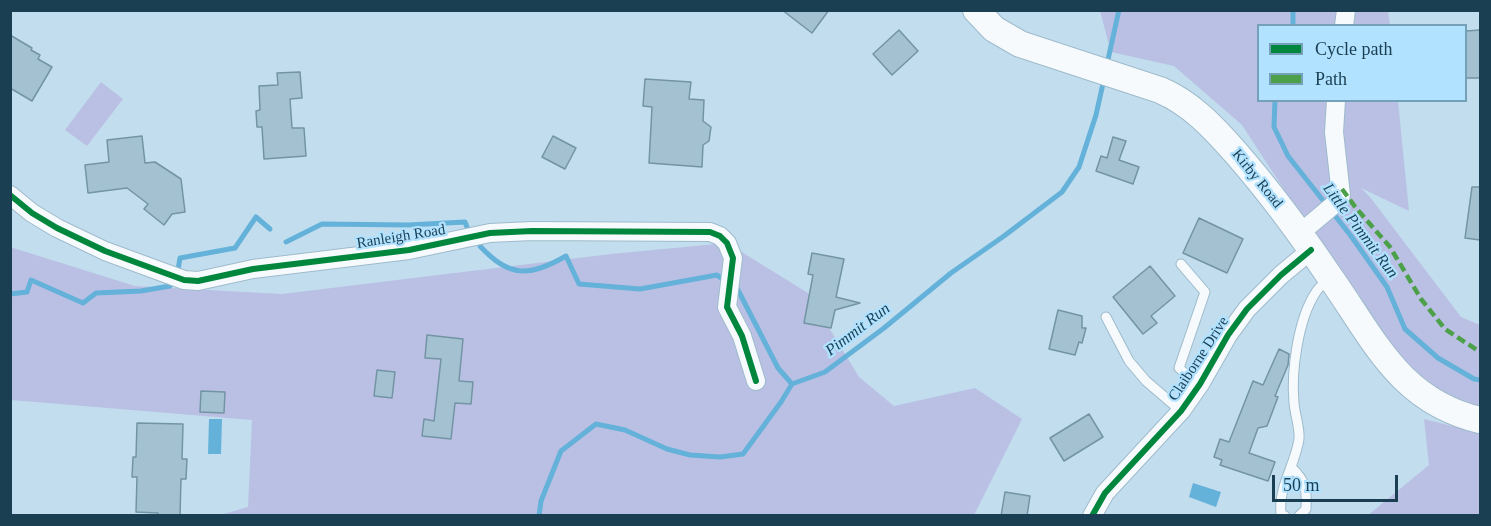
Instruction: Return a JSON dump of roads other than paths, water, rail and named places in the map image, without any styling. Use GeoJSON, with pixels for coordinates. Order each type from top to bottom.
{"type":"FeatureCollection","features":[{"type":"Feature","properties":{"kind":"main road","name":"Kirby Road"},"geometry":{"type":"LineString","coordinates":[[976,10],[994,29],[1020,44],[1172,95],[1198,114],[1244,162],[1306,236],[1330,277],[1390,364],[1420,394],[1443,408],[1480,420]]}},
{"type":"Feature","properties":{"kind":"street","name":"Claiborne Drive"},"geometry":{"type":"LineString","coordinates":[[1092,516],[1105,493],[1181,411],[1199,386],[1228,335],[1247,309],[1281,274],[1306,236],[1337,202],[1341,189],[1334,132],[1336,102]]}},
{"type":"Feature","properties":{"kind":"street","name":"Ranleigh Road"},"geometry":{"type":"LineString","coordinates":[[10,195],[32,213],[66,233],[172,276],[198,281],[253,269],[409,250],[509,231],[710,232],[720,236],[727,243],[733,258],[727,306],[746,346],[756,381]]}},
{"type":"Feature","properties":{"kind":"lane"},"geometry":{"type":"LineString","coordinates":[[1181,264],[1205,292],[1179,368],[1199,386]]}},
{"type":"Feature","properties":{"kind":"lane"},"geometry":{"type":"LineString","coordinates":[[1285,516],[1281,514],[1280,503],[1299,438],[1293,402],[1294,363],[1306,315],[1316,292],[1330,277]]}},
{"type":"Feature","properties":{"kind":"lane"},"geometry":{"type":"LineString","coordinates":[[1106,317],[1130,361],[1146,381],[1181,411]]}},
{"type":"Feature","properties":{"kind":"lane"},"geometry":{"type":"LineString","coordinates":[[1291,466],[1302,477],[1307,492],[1306,509],[1299,516]]}},
{"type":"Feature","properties":{"kind":"waterway","name":"Pimmit Run"},"geometry":{"type":"LineString","coordinates":[[1107,64],[1119,10]]}},
{"type":"Feature","properties":{"kind":"waterway","name":"Little Pimmit Run"},"geometry":{"type":"LineString","coordinates":[[1293,10],[1293,24]]}},
{"type":"Feature","properties":{"kind":"waterway","name":"Pimmit Run"},"geometry":{"type":"LineString","coordinates":[[539,516],[541,501],[561,451],[596,424],[625,430],[667,449],[690,455],[720,457],[743,454],[792,384],[825,372],[884,328],[951,273],[1062,192],[1079,167],[1096,115],[1104,79]]}},
{"type":"Feature","properties":{"kind":"waterway","name":"Little Pimmit Run"},"geometry":{"type":"LineString","coordinates":[[1275,102],[1274,127],[1288,156],[1351,236],[1387,287],[1405,329],[1438,358],[1474,379],[1480,380]]}},
{"type":"Feature","properties":{"kind":"waterway"},"geometry":{"type":"LineString","coordinates":[[178,270],[180,258],[235,248],[256,217],[270,229]]}},
{"type":"Feature","properties":{"kind":"waterway"},"geometry":{"type":"LineString","coordinates":[[286,242],[322,224],[408,225],[465,222],[467,227]]}},
{"type":"Feature","properties":{"kind":"waterway"},"geometry":{"type":"LineString","coordinates":[[480,246],[501,264],[520,271],[541,268],[566,256],[579,284],[640,289],[717,275],[721,278]]}},
{"type":"Feature","properties":{"kind":"waterway"},"geometry":{"type":"LineString","coordinates":[[10,294],[27,292],[31,280],[83,303],[96,293],[141,291],[170,286]]}},
{"type":"Feature","properties":{"kind":"waterway"},"geometry":{"type":"LineString","coordinates":[[738,290],[778,368],[792,384]]}}]}
